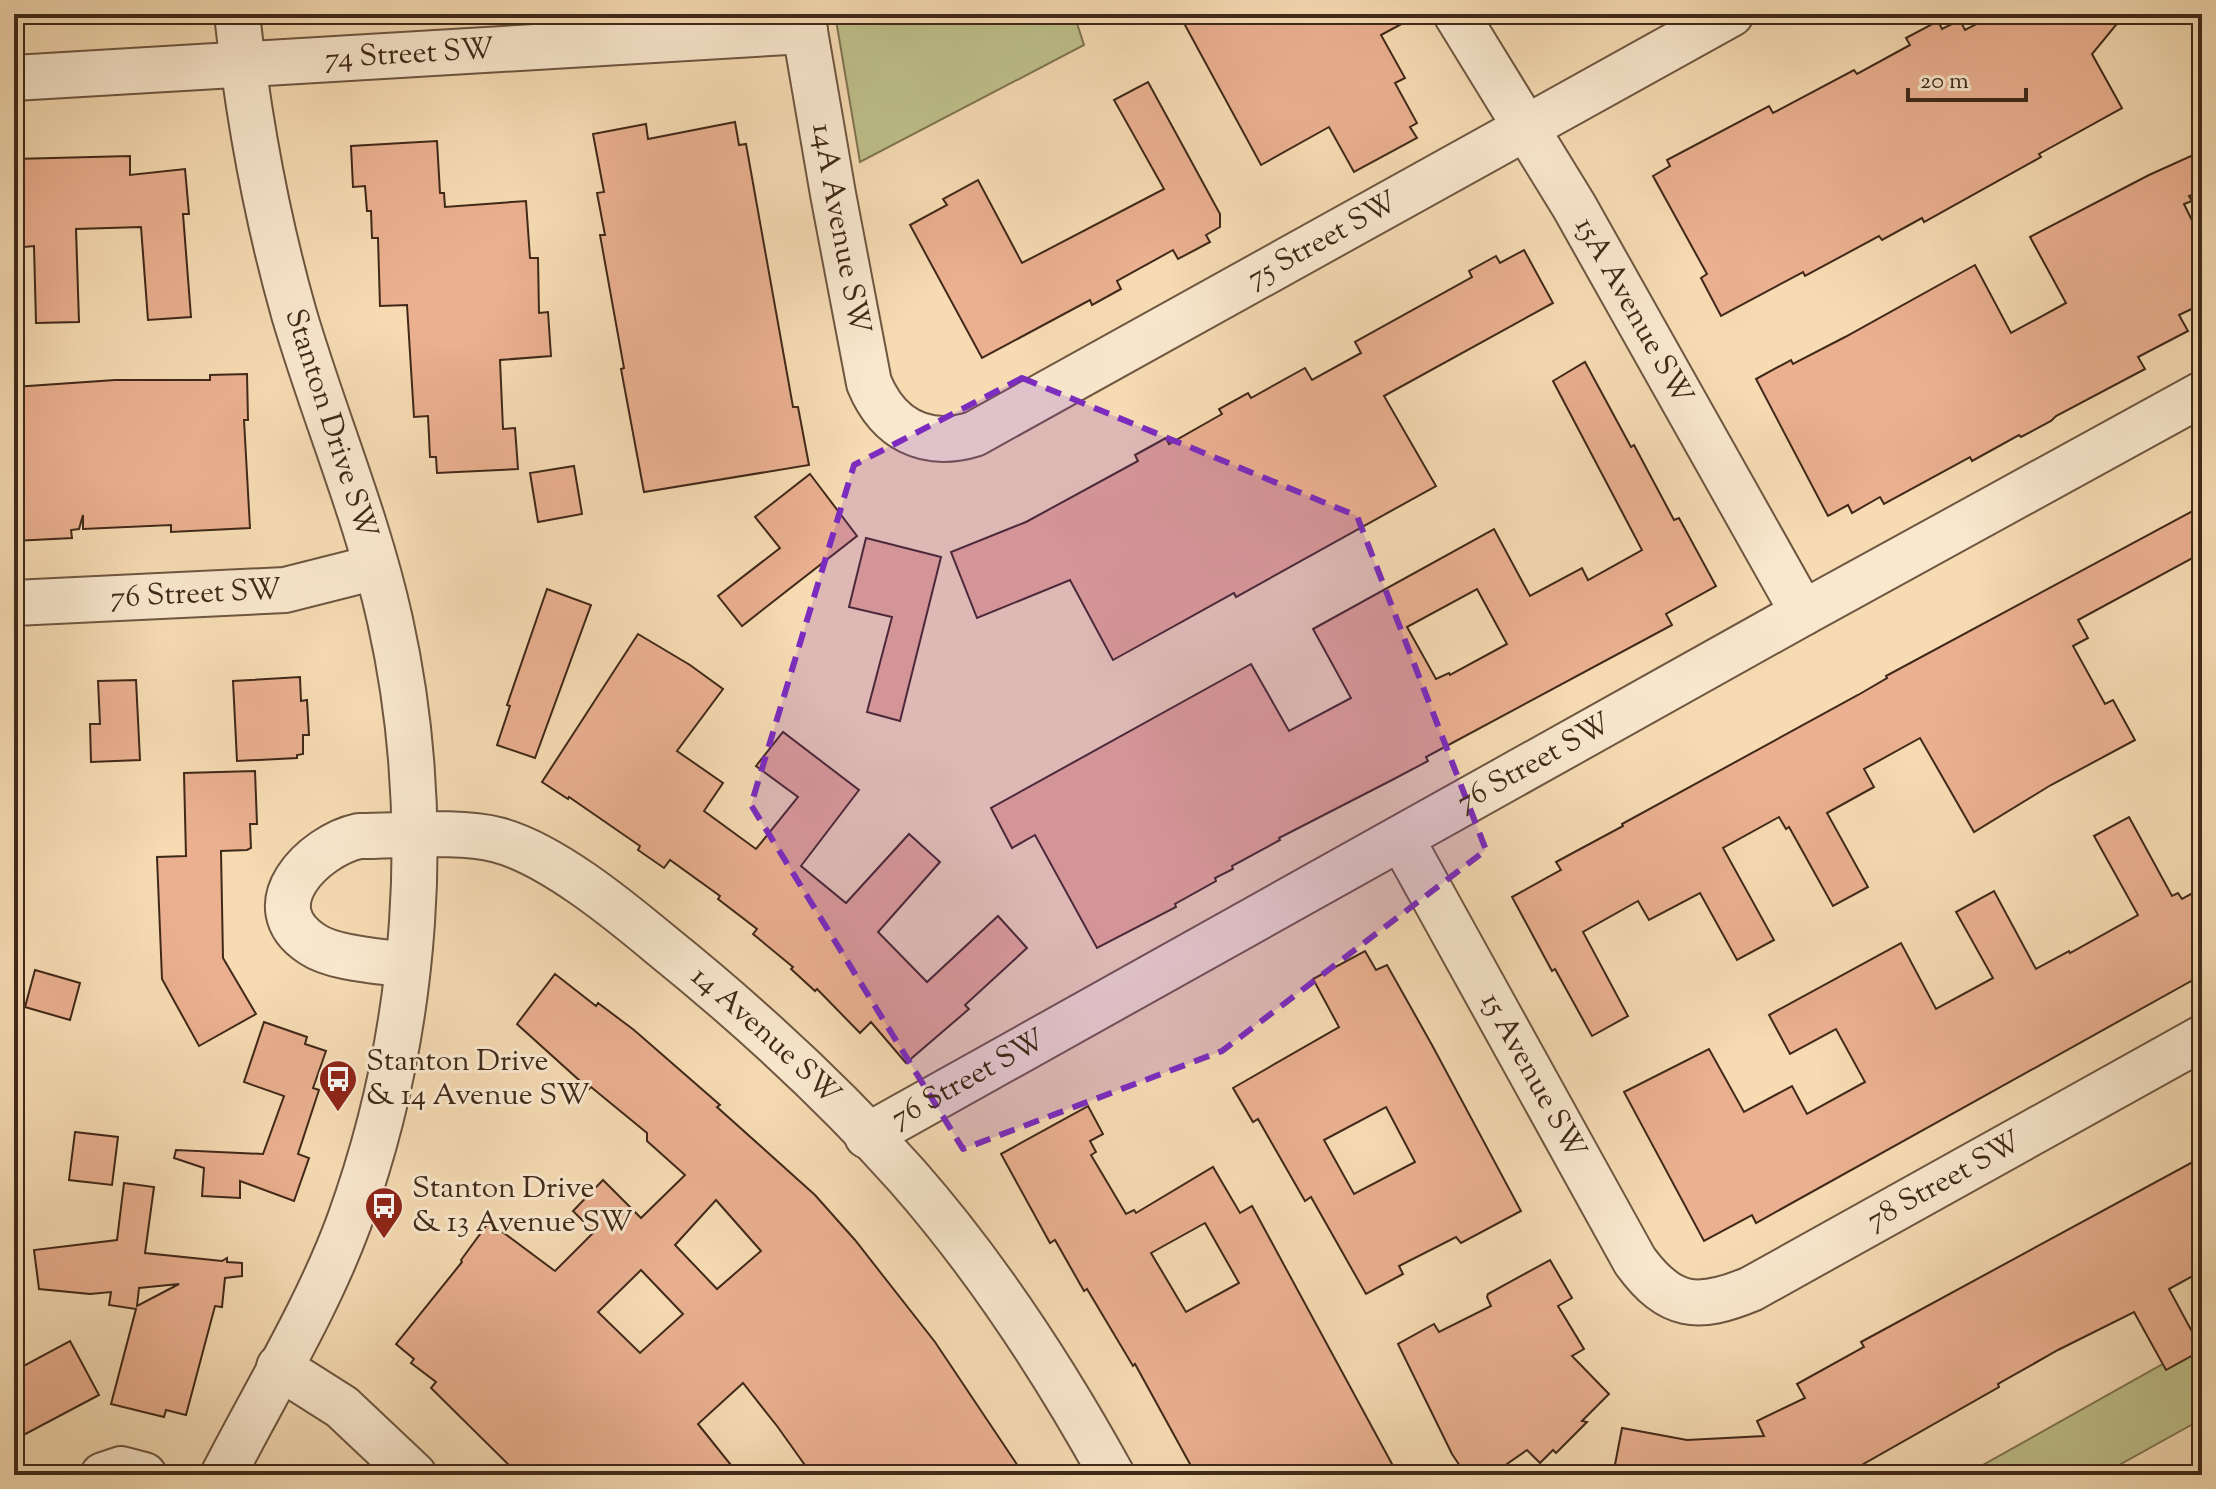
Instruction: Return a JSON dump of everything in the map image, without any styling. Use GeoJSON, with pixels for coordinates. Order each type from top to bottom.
{"type":"FeatureCollection","features":[{"type":"Feature","properties":{"kind":"street","name":"Stanton Drive SW"},"geometry":{"type":"LineString","coordinates":[[223,1475],[321,1287],[358,1196],[385,1107],[397,1049],[407,965],[414,836],[412,764],[390,618],[295,316],[273,235],[242,66],[237,14]]}},
{"type":"Feature","properties":{"kind":"street","name":"15A Avenue SW"},"geometry":{"type":"LineString","coordinates":[[1456,14],[1526,127],[1660,357],[1803,613]]}},
{"type":"Feature","properties":{"kind":"street","name":"75 Street SW"},"geometry":{"type":"LineString","coordinates":[[907,430],[930,439],[957,439],[974,434],[1731,14]]}},
{"type":"Feature","properties":{"kind":"street","name":"74 Street SW"},"geometry":{"type":"LineString","coordinates":[[14,78],[242,66],[803,23]]}},
{"type":"Feature","properties":{"kind":"street","name":"14A Avenue SW"},"geometry":{"type":"LineString","coordinates":[[803,23],[864,364],[878,405],[890,419],[907,430]]}},
{"type":"Feature","properties":{"kind":"street","name":"76 Street SW"},"geometry":{"type":"LineString","coordinates":[[867,1136],[1803,613],[2202,394]]}},
{"type":"Feature","properties":{"kind":"street","name":"76 Street SW"},"geometry":{"type":"LineString","coordinates":[[14,603],[285,590],[376,567]]}},
{"type":"Feature","properties":{"kind":"street"},"geometry":{"type":"LineString","coordinates":[[407,965],[336,954],[314,946],[301,936],[292,922],[288,906],[289,892],[301,872],[344,839],[414,836]]}},
{"type":"Feature","properties":{"kind":"street","name":"14 Avenue SW"},"geometry":{"type":"LineString","coordinates":[[414,836],[474,836],[498,840],[533,854],[637,925],[711,985],[815,1081],[907,1177],[1004,1301],[1077,1411],[1112,1475]]}},
{"type":"Feature","properties":{"kind":"street","name":"15 Avenue SW"},"geometry":{"type":"LineString","coordinates":[[1401,838],[1635,1261],[1655,1286],[1667,1296],[1681,1301]]}},
{"type":"Feature","properties":{"kind":"street","name":"78 Street SW"},"geometry":{"type":"LineString","coordinates":[[1681,1301],[1711,1303],[1751,1289],[2202,1038]]}},
{"type":"Feature","properties":{"kind":"street"},"geometry":{"type":"LineString","coordinates":[[279,1367],[342,1407],[414,1475]]}},
{"type":"Feature","properties":{"kind":"street"},"geometry":{"type":"LineString","coordinates":[[103,1475],[121,1469],[144,1475]]}},
{"type":"Feature","properties":{"kind":"highlighted area"},"geometry":{"type":"Polygon","coordinates":[[[1022,378],[1357,516],[1486,850],[1222,1051],[963,1149],[751,805],[854,465],[1022,378]]]}},
{"type":"Feature","properties":{"kind":"green space"},"geometry":{"type":"Polygon","coordinates":[[[835,14],[1074,14],[1084,45],[860,162],[835,14]]]}},
{"type":"Feature","properties":{"kind":"green space"},"geometry":{"type":"Polygon","coordinates":[[[2202,1342],[2202,1419],[2101,1475],[1965,1475],[2202,1342]]]}},
{"type":"Feature","properties":{"kind":"building"},"geometry":{"type":"Polygon","coordinates":[[[1179,14],[1420,14],[1381,35],[1405,78],[1395,83],[1417,123],[1410,127],[1417,138],[1354,172],[1329,127],[1261,165],[1179,14]]]}},
{"type":"Feature","properties":{"kind":"building"},"geometry":{"type":"Polygon","coordinates":[[[1996,14],[2125,14],[2092,54],[2122,108],[1924,222],[1922,218],[1882,240],[1879,236],[1721,316],[1701,278],[1707,274],[1653,176],[1670,166],[1667,160],[1769,106],[1773,113],[1854,70],[1857,74],[1910,45],[1906,38],[1938,21],[1942,29],[1960,20],[1965,30],[1996,14]]]}},
{"type":"Feature","properties":{"kind":"building"},"geometry":{"type":"Polygon","coordinates":[[[1148,82],[1220,214],[1220,227],[1206,235],[1210,242],[1178,259],[1173,250],[1117,281],[1121,289],[1092,305],[1090,300],[982,358],[910,225],[947,205],[943,199],[978,180],[1022,263],[1164,189],[1114,100],[1148,82]]]}},
{"type":"Feature","properties":{"kind":"building"},"geometry":{"type":"Polygon","coordinates":[[[735,122],[739,145],[746,144],[793,407],[798,407],[809,465],[644,492],[600,235],[605,235],[597,193],[604,192],[593,134],[646,124],[648,139],[735,122]]]}},
{"type":"Feature","properties":{"kind":"building"},"geometry":{"type":"Polygon","coordinates":[[[437,141],[440,193],[444,193],[445,207],[526,201],[530,258],[538,258],[539,313],[548,312],[551,356],[500,360],[503,429],[515,428],[518,469],[437,473],[436,457],[430,457],[428,416],[414,417],[407,305],[380,306],[378,238],[372,238],[371,211],[367,211],[365,186],[353,187],[351,146],[437,141]]]}},
{"type":"Feature","properties":{"kind":"building"},"geometry":{"type":"Polygon","coordinates":[[[2202,151],[2202,191],[2189,196],[2192,201],[2184,204],[2202,241],[2202,304],[2179,315],[2188,331],[2138,357],[2145,369],[2021,437],[2019,435],[1972,461],[1970,457],[1884,504],[1880,497],[1852,513],[1848,505],[1828,516],[1756,379],[1845,337],[1975,265],[2011,333],[2066,303],[2030,237],[2202,151]]]}},
{"type":"Feature","properties":{"kind":"building"},"geometry":{"type":"Polygon","coordinates":[[[130,156],[130,175],[185,169],[189,214],[183,214],[191,317],[148,320],[141,227],[76,229],[79,322],[36,323],[34,246],[14,248],[14,159],[130,156]]]}},
{"type":"Feature","properties":{"kind":"building"},"geometry":{"type":"Polygon","coordinates":[[[1524,250],[1553,303],[1384,396],[1436,486],[1236,597],[1234,593],[1113,660],[1070,580],[977,618],[951,552],[1026,522],[1138,461],[1135,455],[1166,438],[1169,444],[1222,414],[1219,409],[1248,393],[1251,398],[1305,368],[1312,380],[1361,353],[1355,342],[1472,277],[1469,271],[1496,256],[1500,263],[1524,250]]]}},
{"type":"Feature","properties":{"kind":"building"},"geometry":{"type":"Polygon","coordinates":[[[1585,362],[1631,447],[1634,445],[1674,520],[1679,518],[1716,586],[1666,614],[1672,625],[1426,757],[1428,761],[1279,838],[1232,866],[1233,869],[1215,878],[1216,881],[1175,904],[1176,907],[1097,948],[1035,835],[1012,848],[991,808],[1251,664],[1289,731],[1351,698],[1313,629],[1494,529],[1530,596],[1582,568],[1588,580],[1642,550],[1553,381],[1585,362]],[[1477,589],[1407,627],[1436,679],[1450,675],[1507,644],[1477,589]]]}},
{"type":"Feature","properties":{"kind":"building"},"geometry":{"type":"Polygon","coordinates":[[[247,374],[248,420],[244,420],[250,528],[171,532],[171,525],[83,529],[83,515],[79,529],[71,530],[72,538],[14,541],[14,387],[115,380],[210,380],[210,375],[247,374]]]}},
{"type":"Feature","properties":{"kind":"building"},"geometry":{"type":"Polygon","coordinates":[[[574,466],[582,514],[538,522],[530,473],[574,466]]]}},
{"type":"Feature","properties":{"kind":"building"},"geometry":{"type":"Polygon","coordinates":[[[810,474],[857,536],[742,626],[718,596],[780,548],[755,517],[810,474]]]}},
{"type":"Feature","properties":{"kind":"building"},"geometry":{"type":"Polygon","coordinates":[[[2202,506],[2202,553],[2078,620],[2088,638],[2073,646],[2105,704],[2113,700],[2135,740],[2051,785],[1974,832],[1920,738],[1864,769],[1874,787],[1827,813],[1868,887],[1833,906],[1789,827],[1786,829],[1779,817],[1723,848],[1774,940],[1737,960],[1700,893],[1649,920],[1638,901],[1583,932],[1628,1016],[1592,1036],[1512,897],[1561,870],[1556,862],[1622,824],[1858,695],[1886,676],[2202,506]]]}},
{"type":"Feature","properties":{"kind":"building"},"geometry":{"type":"Polygon","coordinates":[[[866,538],[941,557],[900,721],[867,712],[892,617],[849,607],[866,538]]]}},
{"type":"Feature","properties":{"kind":"building"},"geometry":{"type":"Polygon","coordinates":[[[547,589],[591,605],[535,758],[497,745],[510,706],[507,705],[547,589]]]}},
{"type":"Feature","properties":{"kind":"building"},"geometry":{"type":"Polygon","coordinates":[[[638,634],[723,689],[677,751],[723,783],[704,811],[756,849],[798,797],[756,766],[783,732],[859,790],[801,866],[846,903],[909,834],[940,862],[878,932],[927,982],[998,916],[1027,948],[965,1005],[969,1009],[906,1063],[871,1022],[860,1033],[817,989],[815,991],[791,969],[793,967],[753,934],[757,929],[718,899],[720,896],[670,860],[664,868],[638,850],[640,846],[542,782],[638,634]]]}},
{"type":"Feature","properties":{"kind":"building"},"geometry":{"type":"Polygon","coordinates":[[[300,677],[301,701],[307,700],[309,735],[303,735],[303,754],[297,755],[297,758],[237,761],[233,681],[300,677]]]}},
{"type":"Feature","properties":{"kind":"building"},"geometry":{"type":"Polygon","coordinates":[[[136,680],[140,760],[91,762],[90,724],[100,724],[98,681],[136,680]]]}},
{"type":"Feature","properties":{"kind":"building"},"geometry":{"type":"Polygon","coordinates":[[[255,771],[257,824],[250,824],[251,848],[221,851],[223,958],[256,1014],[199,1046],[162,979],[157,857],[186,856],[184,773],[255,771]]]}},
{"type":"Feature","properties":{"kind":"building"},"geometry":{"type":"Polygon","coordinates":[[[2129,817],[2172,896],[2178,893],[2182,899],[2202,888],[2202,975],[1756,1223],[1752,1215],[1704,1241],[1624,1092],[1709,1049],[1744,1112],[1792,1086],[1807,1114],[1865,1082],[1836,1029],[1790,1054],[1769,1015],[1901,943],[1936,1009],[1993,978],[1956,912],[1994,891],[2036,969],[2070,953],[2138,915],[2094,836],[2129,817]]]}},
{"type":"Feature","properties":{"kind":"building"},"geometry":{"type":"Polygon","coordinates":[[[1365,951],[1376,970],[1387,965],[1521,1211],[1461,1243],[1456,1237],[1399,1266],[1403,1274],[1366,1294],[1311,1197],[1305,1201],[1258,1119],[1253,1122],[1233,1088],[1339,1027],[1313,979],[1365,951]],[[1386,1107],[1324,1140],[1354,1194],[1415,1162],[1386,1107]]]}},
{"type":"Feature","properties":{"kind":"building"},"geometry":{"type":"Polygon","coordinates":[[[35,970],[80,983],[70,1020],[25,1007],[35,970]]]}},
{"type":"Feature","properties":{"kind":"building"},"geometry":{"type":"Polygon","coordinates":[[[555,974],[634,1030],[720,1105],[717,1107],[815,1195],[855,1240],[935,1342],[1024,1475],[812,1475],[743,1383],[698,1424],[739,1475],[519,1475],[431,1388],[436,1382],[411,1363],[414,1359],[396,1344],[462,1262],[489,1222],[555,1271],[594,1232],[573,1211],[603,1180],[641,1218],[685,1175],[647,1141],[647,1133],[591,1087],[589,1089],[517,1024],[555,974]],[[716,1200],[675,1245],[717,1289],[761,1251],[716,1200]],[[641,1270],[598,1312],[640,1353],[683,1314],[641,1270]]]}},
{"type":"Feature","properties":{"kind":"building"},"geometry":{"type":"Polygon","coordinates":[[[264,1022],[307,1037],[305,1044],[326,1051],[313,1088],[319,1090],[298,1154],[309,1158],[294,1201],[240,1181],[240,1198],[202,1196],[204,1168],[174,1158],[176,1150],[263,1154],[284,1096],[244,1082],[264,1022]]]}},
{"type":"Feature","properties":{"kind":"building"},"geometry":{"type":"Polygon","coordinates":[[[1088,1106],[1103,1134],[1090,1141],[1096,1152],[1091,1155],[1126,1214],[1134,1210],[1136,1213],[1213,1167],[1240,1213],[1252,1206],[1398,1475],[1196,1475],[1135,1364],[1133,1366],[1087,1289],[1084,1291],[1055,1240],[1050,1243],[1001,1154],[1088,1106]],[[1205,1223],[1151,1253],[1186,1312],[1239,1283],[1205,1223]]]}},
{"type":"Feature","properties":{"kind":"building"},"geometry":{"type":"Polygon","coordinates":[[[75,1132],[118,1137],[112,1185],[69,1180],[75,1132]]]}},
{"type":"Feature","properties":{"kind":"building"},"geometry":{"type":"Polygon","coordinates":[[[2202,1157],[2202,1271],[2169,1289],[2202,1350],[2166,1370],[2134,1312],[2058,1350],[1844,1475],[1613,1475],[1622,1428],[1687,1440],[1764,1436],[1757,1421],[1805,1398],[1797,1384],[1864,1347],[1861,1342],[2202,1157]]]}},
{"type":"Feature","properties":{"kind":"building"},"geometry":{"type":"Polygon","coordinates":[[[124,1183],[154,1187],[145,1253],[222,1261],[227,1258],[227,1262],[242,1263],[242,1276],[225,1278],[222,1307],[215,1306],[186,1415],[166,1410],[164,1417],[111,1404],[136,1309],[109,1305],[111,1292],[90,1294],[39,1289],[34,1250],[117,1240],[124,1183]],[[179,1284],[139,1288],[137,1306],[179,1284]]]}},
{"type":"Feature","properties":{"kind":"building"},"geometry":{"type":"Polygon","coordinates":[[[1550,1260],[1572,1298],[1558,1306],[1584,1349],[1572,1356],[1609,1394],[1556,1453],[1553,1450],[1540,1463],[1527,1450],[1491,1475],[1466,1475],[1452,1454],[1398,1344],[1434,1324],[1439,1332],[1491,1306],[1488,1294],[1550,1260]]]}},
{"type":"Feature","properties":{"kind":"building"},"geometry":{"type":"Polygon","coordinates":[[[70,1341],[99,1395],[14,1440],[14,1371],[70,1341]]]}},
{"type":"Feature","properties":{"kind":"place","name":"Stanton Drive & 14 Avenue SW"},"geometry":{"type":"Point","coordinates":[338,1113]}},
{"type":"Feature","properties":{"kind":"place","name":"Stanton Drive & 13 Avenue SW"},"geometry":{"type":"Point","coordinates":[384,1240]}}]}
